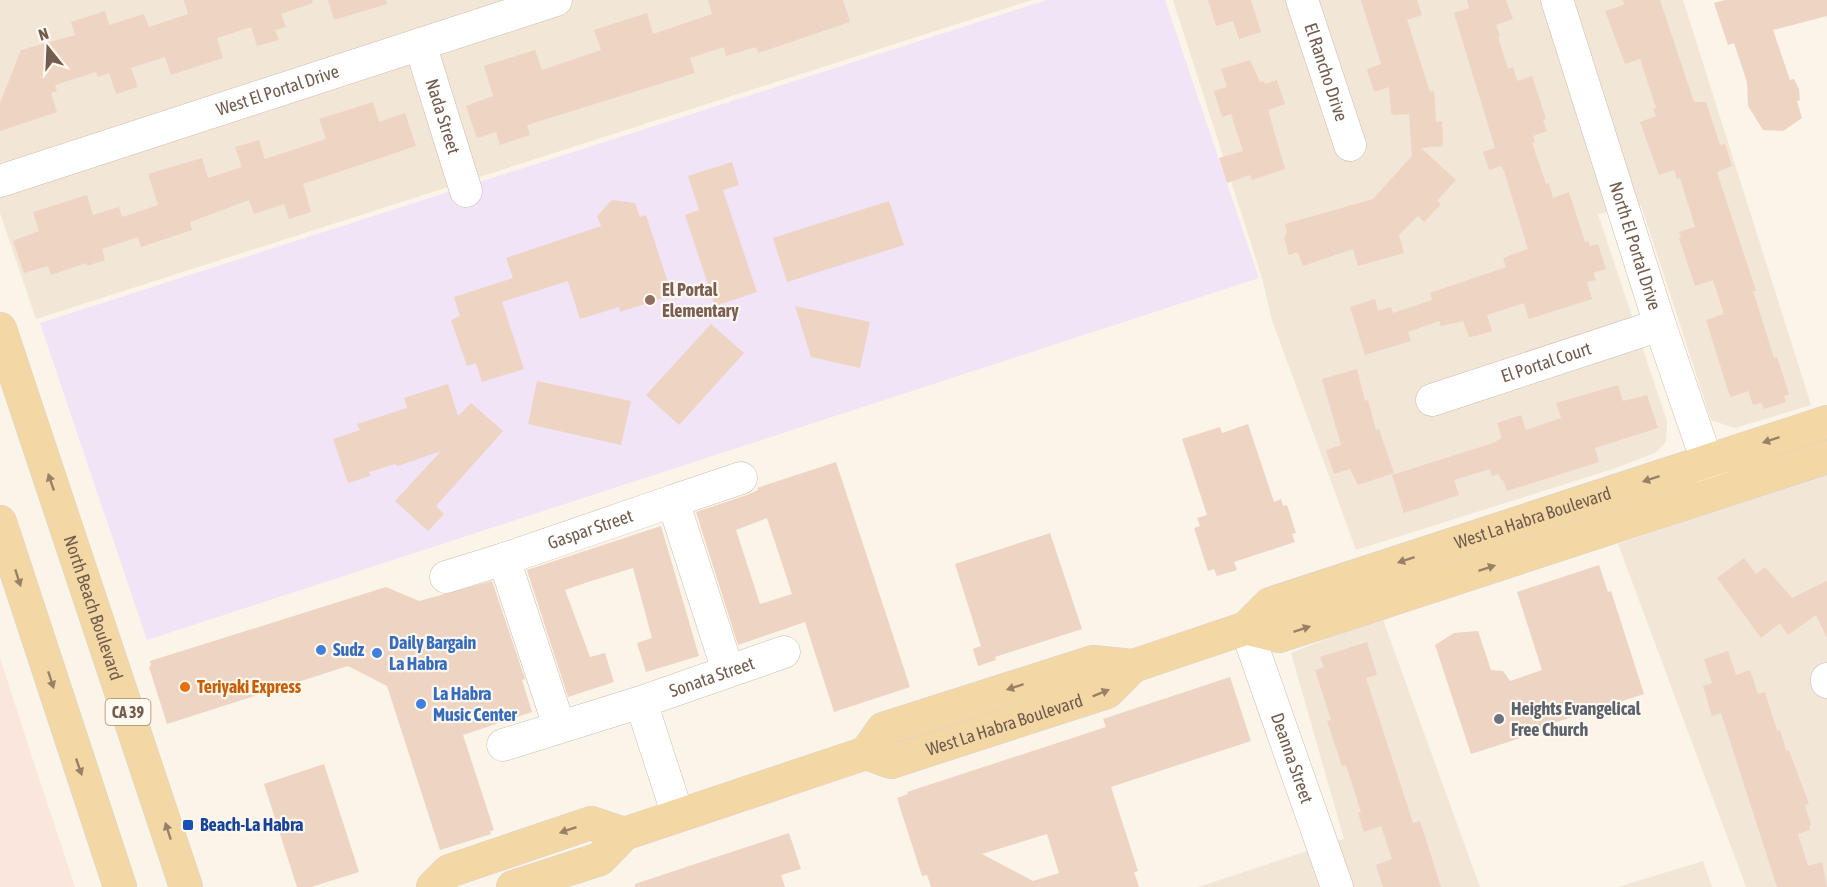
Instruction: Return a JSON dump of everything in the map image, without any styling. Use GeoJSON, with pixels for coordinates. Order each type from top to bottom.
{"type":"FeatureCollection","features":[{"type":"Feature","properties":{"kind":"main road","name":"North Beach Boulevard"},"geometry":{"type":"LineString","coordinates":[[0,329],[186,887]]}},
{"type":"Feature","properties":{"kind":"main road","name":"West La Habra Boulevard"},"geometry":{"type":"LineString","coordinates":[[513,887],[600,859],[624,834],[866,753],[883,729],[1093,662],[1133,666],[1246,628],[1270,604],[1827,422]]}},
{"type":"Feature","properties":{"kind":"main road","name":"West La Habra Boulevard"},"geometry":{"type":"LineString","coordinates":[[1246,628],[1279,636],[1827,457]]}},
{"type":"Feature","properties":{"kind":"main road"},"geometry":{"type":"LineString","coordinates":[[0,522],[120,887]]}},
{"type":"Feature","properties":{"kind":"main road"},"geometry":{"type":"LineString","coordinates":[[433,887],[449,871],[591,823],[624,834]]}},
{"type":"Feature","properties":{"kind":"street","name":"West El Portal Drive"},"geometry":{"type":"LineString","coordinates":[[0,181],[556,0]]}},
{"type":"Feature","properties":{"kind":"street","name":"El Rancho Drive"},"geometry":{"type":"LineString","coordinates":[[1302,0],[1350,145]]}},
{"type":"Feature","properties":{"kind":"street","name":"North El Portal Drive"},"geometry":{"type":"LineString","coordinates":[[1557,0],[1660,325],[1717,492]]}},
{"type":"Feature","properties":{"kind":"street","name":"Nada Street"},"geometry":{"type":"LineString","coordinates":[[420,44],[466,192]]}},
{"type":"Feature","properties":{"kind":"street","name":"El Portal Court"},"geometry":{"type":"LineString","coordinates":[[1432,400],[1660,325]]}},
{"type":"Feature","properties":{"kind":"street","name":"Gaspar Street"},"geometry":{"type":"LineString","coordinates":[[446,577],[741,478]]}},
{"type":"Feature","properties":{"kind":"street"},"geometry":{"type":"LineString","coordinates":[[673,501],[728,671]]}},
{"type":"Feature","properties":{"kind":"street"},"geometry":{"type":"LineString","coordinates":[[504,559],[559,726]]}},
{"type":"Feature","properties":{"kind":"street","name":"Deanna Street"},"geometry":{"type":"LineString","coordinates":[[1246,628],[1337,887]]}},
{"type":"Feature","properties":{"kind":"street","name":"Sonata Street"},"geometry":{"type":"LineString","coordinates":[[503,746],[559,726],[641,702],[784,652]]}},
{"type":"Feature","properties":{"kind":"street"},"geometry":{"type":"LineString","coordinates":[[641,702],[678,816]]}},
{"type":"Feature","properties":{"kind":"shaded area"},"geometry":{"type":"Polygon","coordinates":[[[0,0],[1032,0],[36,319],[0,213],[0,0]]]}},
{"type":"Feature","properties":{"kind":"shaded area","name":"El Portal Elementary"},"geometry":{"type":"Polygon","coordinates":[[[1047,0],[1165,0],[1259,278],[147,640],[40,323],[1047,0]]]}},
{"type":"Feature","properties":{"kind":"shaded area"},"geometry":{"type":"Polygon","coordinates":[[[1173,0],[1683,0],[1811,405],[1735,428],[1711,420],[1641,205],[1598,214],[1667,421],[1666,442],[1655,453],[1613,469],[1356,550],[1272,320],[1262,278],[1173,0]]]}},
{"type":"Feature","properties":{"kind":"shaded area"},"geometry":{"type":"Polygon","coordinates":[[[1827,473],[1827,887],[1746,887],[1618,544],[1827,473]]]}},
{"type":"Feature","properties":{"kind":"shaded area"},"geometry":{"type":"Polygon","coordinates":[[[1382,617],[1480,887],[1198,887],[1344,839],[1291,653],[1382,617]]]}},
{"type":"Feature","properties":{"kind":"shaded area"},"geometry":{"type":"Polygon","coordinates":[[[0,658],[33,760],[75,887],[0,887],[0,658]]]}},
{"type":"Feature","properties":{"kind":"shaded area"},"geometry":{"type":"Polygon","coordinates":[[[1703,861],[1712,887],[1618,887],[1703,861]]]}},
{"type":"Feature","properties":{"kind":"building"},"geometry":{"type":"Polygon","coordinates":[[[184,0],[312,0],[313,3],[281,14],[286,27],[275,30],[279,40],[257,46],[251,27],[217,38],[223,58],[171,75],[165,57],[131,68],[138,87],[116,94],[109,73],[98,77],[96,72],[55,85],[57,91],[51,93],[57,112],[0,131],[0,103],[21,50],[75,35],[71,22],[105,11],[109,25],[144,14],[149,27],[188,14],[184,0]]]}},
{"type":"Feature","properties":{"kind":"building"},"geometry":{"type":"Polygon","coordinates":[[[328,0],[386,0],[387,4],[334,20],[328,0]]]}},
{"type":"Feature","properties":{"kind":"building"},"geometry":{"type":"Polygon","coordinates":[[[708,0],[843,0],[850,22],[758,53],[756,47],[726,56],[724,47],[690,58],[695,73],[527,125],[530,135],[500,145],[496,132],[477,138],[466,106],[493,96],[484,66],[535,50],[542,70],[601,50],[594,30],[647,13],[653,34],[712,14],[708,0]]]}},
{"type":"Feature","properties":{"kind":"building"},"geometry":{"type":"Polygon","coordinates":[[[1208,0],[1251,0],[1261,32],[1239,39],[1233,21],[1216,26],[1208,0]]]}},
{"type":"Feature","properties":{"kind":"building"},"geometry":{"type":"Polygon","coordinates":[[[1361,0],[1417,0],[1422,15],[1407,20],[1430,92],[1434,91],[1436,122],[1442,121],[1443,146],[1421,148],[1456,180],[1437,201],[1441,204],[1424,222],[1418,216],[1399,235],[1404,253],[1358,266],[1353,249],[1303,266],[1298,252],[1289,255],[1284,238],[1287,232],[1285,224],[1373,199],[1412,156],[1409,114],[1394,115],[1391,113],[1389,87],[1374,92],[1367,69],[1381,64],[1361,0]]]}},
{"type":"Feature","properties":{"kind":"building"},"geometry":{"type":"Polygon","coordinates":[[[1467,0],[1506,0],[1513,19],[1496,25],[1500,36],[1498,37],[1508,69],[1513,67],[1517,81],[1532,76],[1546,119],[1543,120],[1547,131],[1533,136],[1535,142],[1532,143],[1546,184],[1549,183],[1553,198],[1569,192],[1585,242],[1588,241],[1590,246],[1598,244],[1606,269],[1593,273],[1596,280],[1587,282],[1592,299],[1529,319],[1524,303],[1487,315],[1492,331],[1476,336],[1469,337],[1463,321],[1441,326],[1439,321],[1408,332],[1411,341],[1365,355],[1350,307],[1375,299],[1378,311],[1391,307],[1393,313],[1432,300],[1430,293],[1506,267],[1503,258],[1528,249],[1504,171],[1501,166],[1489,170],[1483,152],[1495,148],[1454,13],[1469,8],[1467,0]]]}},
{"type":"Feature","properties":{"kind":"building"},"geometry":{"type":"Polygon","coordinates":[[[1623,0],[1660,0],[1694,102],[1706,102],[1720,145],[1725,144],[1732,166],[1717,172],[1756,291],[1753,291],[1774,358],[1777,357],[1789,394],[1784,396],[1786,402],[1764,409],[1762,403],[1753,405],[1748,391],[1730,397],[1706,320],[1724,314],[1713,280],[1695,286],[1679,238],[1681,237],[1679,232],[1695,227],[1680,178],[1677,179],[1674,170],[1659,175],[1640,122],[1656,116],[1653,109],[1656,108],[1643,68],[1640,59],[1625,64],[1605,11],[1624,5],[1623,0]]]}},
{"type":"Feature","properties":{"kind":"building"},"geometry":{"type":"Polygon","coordinates":[[[1725,0],[1827,0],[1827,16],[1773,30],[1790,80],[1794,79],[1799,89],[1800,100],[1797,101],[1802,118],[1783,131],[1763,130],[1748,106],[1747,82],[1734,43],[1728,45],[1714,3],[1725,0]]]}},
{"type":"Feature","properties":{"kind":"building"},"geometry":{"type":"Polygon","coordinates":[[[1250,60],[1260,82],[1264,81],[1265,84],[1277,80],[1285,104],[1268,110],[1285,169],[1252,180],[1250,175],[1227,183],[1219,158],[1243,151],[1231,114],[1222,117],[1214,91],[1227,87],[1221,69],[1250,60]]]}},
{"type":"Feature","properties":{"kind":"building"},"geometry":{"type":"Polygon","coordinates":[[[373,102],[379,122],[405,113],[416,146],[303,184],[311,212],[289,219],[284,204],[254,214],[249,200],[190,222],[192,230],[141,247],[138,237],[102,249],[105,260],[87,266],[86,263],[51,275],[48,266],[24,273],[13,241],[39,231],[33,212],[87,195],[93,215],[119,207],[122,217],[158,205],[148,174],[202,158],[208,178],[242,167],[235,147],[259,140],[265,159],[326,139],[319,119],[373,102]]]}},
{"type":"Feature","properties":{"kind":"building"},"geometry":{"type":"Polygon","coordinates":[[[732,162],[739,185],[723,190],[757,292],[715,306],[685,215],[699,210],[688,176],[732,162]]]}},
{"type":"Feature","properties":{"kind":"building"},"geometry":{"type":"Polygon","coordinates":[[[612,200],[635,203],[640,217],[646,215],[672,295],[620,312],[619,307],[580,319],[568,281],[502,302],[524,369],[482,382],[476,363],[467,366],[451,320],[460,316],[454,297],[513,278],[506,258],[601,226],[597,216],[612,200]]]}},
{"type":"Feature","properties":{"kind":"building"},"geometry":{"type":"Polygon","coordinates":[[[889,201],[904,245],[787,282],[773,238],[889,201]]]}},
{"type":"Feature","properties":{"kind":"building"},"geometry":{"type":"Polygon","coordinates":[[[795,306],[870,322],[860,368],[811,357],[795,306]]]}},
{"type":"Feature","properties":{"kind":"building"},"geometry":{"type":"Polygon","coordinates":[[[711,324],[744,353],[679,425],[646,395],[711,324]]]}},
{"type":"Feature","properties":{"kind":"building"},"geometry":{"type":"Polygon","coordinates":[[[1357,369],[1365,401],[1368,400],[1376,430],[1379,429],[1394,473],[1358,485],[1350,469],[1334,474],[1326,450],[1341,445],[1322,379],[1357,369]]]}},
{"type":"Feature","properties":{"kind":"building"},"geometry":{"type":"Polygon","coordinates":[[[537,381],[631,401],[621,445],[528,424],[537,381]]]}},
{"type":"Feature","properties":{"kind":"building"},"geometry":{"type":"Polygon","coordinates":[[[448,384],[458,416],[471,403],[503,431],[436,506],[444,514],[428,531],[395,501],[441,451],[398,466],[395,464],[369,472],[370,476],[348,483],[333,439],[360,430],[357,424],[407,408],[404,398],[448,384]]]}},
{"type":"Feature","properties":{"kind":"building"},"geometry":{"type":"Polygon","coordinates":[[[1618,385],[1623,401],[1647,395],[1658,428],[1595,448],[1599,462],[1507,491],[1499,474],[1492,476],[1490,469],[1454,480],[1459,495],[1404,513],[1392,475],[1493,443],[1502,438],[1497,423],[1521,415],[1526,430],[1561,418],[1556,403],[1618,385]]]}},
{"type":"Feature","properties":{"kind":"building"},"geometry":{"type":"Polygon","coordinates":[[[1248,424],[1274,502],[1281,499],[1283,506],[1287,505],[1296,533],[1292,534],[1295,542],[1234,562],[1237,570],[1217,576],[1214,569],[1208,571],[1194,528],[1200,526],[1197,518],[1207,515],[1182,439],[1220,427],[1222,433],[1248,424]]]}},
{"type":"Feature","properties":{"kind":"building"},"geometry":{"type":"Polygon","coordinates":[[[836,462],[910,687],[834,712],[805,622],[738,645],[696,512],[747,495],[758,490],[757,488],[836,462]],[[767,518],[736,530],[760,604],[792,594],[767,518]]]}},
{"type":"Feature","properties":{"kind":"building"},"geometry":{"type":"Polygon","coordinates":[[[661,526],[699,656],[646,672],[637,643],[652,638],[633,568],[588,582],[565,590],[590,657],[605,653],[614,682],[568,697],[527,570],[661,526]]]}},
{"type":"Feature","properties":{"kind":"building"},"geometry":{"type":"Polygon","coordinates":[[[1050,533],[1082,629],[995,657],[996,660],[978,666],[973,649],[981,646],[955,564],[1050,533]]]}},
{"type":"Feature","properties":{"kind":"building"},"geometry":{"type":"Polygon","coordinates":[[[1744,558],[1756,574],[1765,567],[1792,598],[1827,581],[1827,638],[1816,615],[1788,635],[1780,623],[1761,638],[1717,578],[1744,558]]]}},
{"type":"Feature","properties":{"kind":"building"},"geometry":{"type":"Polygon","coordinates":[[[1599,565],[1608,592],[1611,591],[1644,694],[1538,728],[1539,732],[1471,754],[1435,645],[1454,633],[1478,631],[1491,670],[1503,671],[1510,681],[1542,670],[1517,592],[1599,565]]]}},
{"type":"Feature","properties":{"kind":"building"},"geometry":{"type":"Polygon","coordinates":[[[492,581],[525,679],[522,680],[532,712],[463,735],[494,830],[490,831],[491,834],[440,850],[387,686],[348,666],[167,724],[149,667],[151,666],[150,661],[386,587],[419,601],[492,581]]]}},
{"type":"Feature","properties":{"kind":"building"},"geometry":{"type":"Polygon","coordinates":[[[1367,642],[1377,675],[1366,678],[1413,823],[1420,821],[1441,887],[1383,887],[1376,865],[1392,859],[1381,826],[1364,832],[1358,813],[1361,812],[1346,765],[1342,766],[1327,721],[1331,720],[1315,670],[1324,667],[1320,657],[1367,642]]]}},
{"type":"Feature","properties":{"kind":"building"},"geometry":{"type":"Polygon","coordinates":[[[1728,651],[1736,675],[1750,670],[1758,694],[1765,692],[1777,731],[1780,730],[1786,751],[1789,750],[1809,804],[1805,805],[1811,825],[1810,830],[1798,834],[1808,866],[1822,862],[1827,887],[1777,887],[1721,713],[1712,716],[1703,686],[1712,683],[1704,659],[1728,651]]]}},
{"type":"Feature","properties":{"kind":"building"},"geometry":{"type":"Polygon","coordinates":[[[1230,677],[1251,741],[1111,787],[1138,871],[1134,872],[1139,887],[931,887],[927,875],[922,876],[897,798],[908,794],[907,792],[1106,727],[1103,719],[1230,677]],[[1047,834],[982,854],[1033,881],[1059,873],[1047,834]]]}},
{"type":"Feature","properties":{"kind":"building"},"geometry":{"type":"Polygon","coordinates":[[[324,764],[359,872],[311,887],[297,887],[264,784],[324,764]]]}},
{"type":"Feature","properties":{"kind":"building"},"geometry":{"type":"Polygon","coordinates":[[[789,833],[801,869],[781,875],[785,887],[635,887],[635,884],[789,833]]]}},
{"type":"Feature","properties":{"kind":"place","name":"El Portal Elementary"},"geometry":{"type":"Point","coordinates":[650,300]}},
{"type":"Feature","properties":{"kind":"place","name":"Sudz"},"geometry":{"type":"Point","coordinates":[321,650]}},
{"type":"Feature","properties":{"kind":"place","name":"Daily Bargain La Habra"},"geometry":{"type":"Point","coordinates":[377,653]}},
{"type":"Feature","properties":{"kind":"place","name":"Teriyaki Express"},"geometry":{"type":"Point","coordinates":[185,687]}},
{"type":"Feature","properties":{"kind":"place","name":"La Habra Music Center"},"geometry":{"type":"Point","coordinates":[421,704]}},
{"type":"Feature","properties":{"kind":"place","name":"Heights Evangelical Free Church"},"geometry":{"type":"Point","coordinates":[1499,719]}},
{"type":"Feature","properties":{"kind":"place","name":"Beach-La Habra"},"geometry":{"type":"Point","coordinates":[188,825]}}]}
